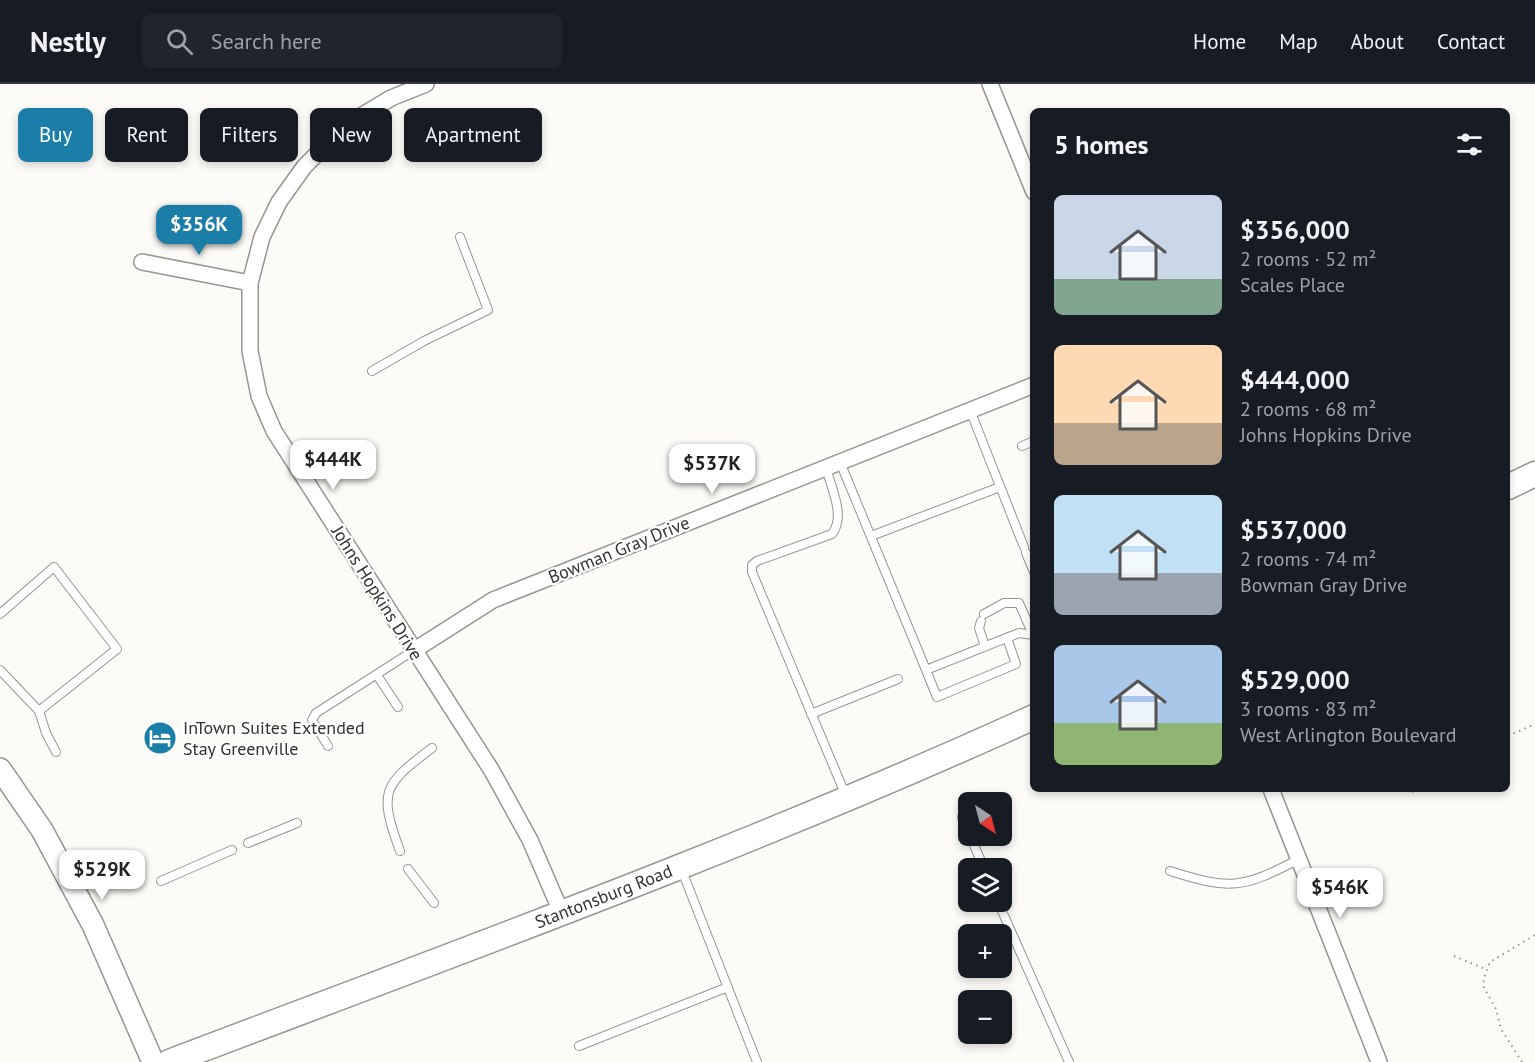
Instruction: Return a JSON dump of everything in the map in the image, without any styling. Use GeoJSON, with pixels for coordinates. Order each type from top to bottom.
{"type":"FeatureCollection","features":[{"type":"Feature","properties":{"kind":"main road"},"geometry":{"type":"LineString","coordinates":[[1510,487],[1535,474]]}},
{"type":"Feature","properties":{"kind":"main road","name":"Stantonsburg Road"},"geometry":{"type":"LineString","coordinates":[[169,1062],[681,867],[847,800],[1030,719]]}},
{"type":"Feature","properties":{"kind":"main road"},"geometry":{"type":"LineString","coordinates":[[0,770],[42,830],[93,925],[153,1062]]}},
{"type":"Feature","properties":{"kind":"street","name":"Johns Hopkins Drive"},"geometry":{"type":"LineString","coordinates":[[426,84],[391,98],[343,127],[304,167],[279,202],[262,237],[250,283],[250,351],[259,396],[274,431],[492,771],[530,840],[562,914]]}},
{"type":"Feature","properties":{"kind":"street"},"geometry":{"type":"LineString","coordinates":[[990,84],[1030,182]]}},
{"type":"Feature","properties":{"kind":"street"},"geometry":{"type":"LineString","coordinates":[[142,262],[250,283]]}},
{"type":"Feature","properties":{"kind":"street","name":"Bowman Gray Drive"},"geometry":{"type":"LineString","coordinates":[[413,651],[494,600],[1030,387]]}},
{"type":"Feature","properties":{"kind":"street"},"geometry":{"type":"LineString","coordinates":[[1272,792],[1379,1062]]}},
{"type":"Feature","properties":{"kind":"lane"},"geometry":{"type":"LineString","coordinates":[[372,371],[424,341],[488,310],[460,237]]}},
{"type":"Feature","properties":{"kind":"lane"},"geometry":{"type":"LineString","coordinates":[[970,410],[1030,562]]}},
{"type":"Feature","properties":{"kind":"lane"},"geometry":{"type":"LineString","coordinates":[[1022,446],[1030,443]]}},
{"type":"Feature","properties":{"kind":"lane"},"geometry":{"type":"LineString","coordinates":[[833,464],[871,536],[937,697],[1016,664],[1007,638]]}},
{"type":"Feature","properties":{"kind":"lane"},"geometry":{"type":"LineString","coordinates":[[833,464],[839,514],[837,527],[832,534],[757,561],[752,565],[752,572],[847,800]]}},
{"type":"Feature","properties":{"kind":"lane"},"geometry":{"type":"LineString","coordinates":[[871,536],[1000,487]]}},
{"type":"Feature","properties":{"kind":"lane"},"geometry":{"type":"LineString","coordinates":[[0,614],[54,567],[117,649],[39,711]]}},
{"type":"Feature","properties":{"kind":"lane"},"geometry":{"type":"LineString","coordinates":[[985,646],[979,628],[982,618],[1004,603],[1019,603],[1030,629]]}},
{"type":"Feature","properties":{"kind":"lane"},"geometry":{"type":"LineString","coordinates":[[926,670],[1019,633],[1030,635]]}},
{"type":"Feature","properties":{"kind":"lane"},"geometry":{"type":"LineString","coordinates":[[328,746],[312,720],[316,713],[413,651]]}},
{"type":"Feature","properties":{"kind":"lane"},"geometry":{"type":"LineString","coordinates":[[0,670],[39,711],[46,733],[56,752]]}},
{"type":"Feature","properties":{"kind":"lane"},"geometry":{"type":"LineString","coordinates":[[377,675],[398,707]]}},
{"type":"Feature","properties":{"kind":"lane"},"geometry":{"type":"LineString","coordinates":[[811,714],[898,679]]}},
{"type":"Feature","properties":{"kind":"lane"},"geometry":{"type":"LineString","coordinates":[[400,851],[390,823],[387,798],[396,776],[432,748]]}},
{"type":"Feature","properties":{"kind":"lane"},"geometry":{"type":"LineString","coordinates":[[248,843],[297,823]]}},
{"type":"Feature","properties":{"kind":"lane"},"geometry":{"type":"LineString","coordinates":[[161,881],[232,850]]}},
{"type":"Feature","properties":{"kind":"lane"},"geometry":{"type":"LineString","coordinates":[[1170,871],[1225,886],[1246,883],[1299,859]]}},
{"type":"Feature","properties":{"kind":"lane"},"geometry":{"type":"LineString","coordinates":[[681,867],[757,1062]]}},
{"type":"Feature","properties":{"kind":"lane"},"geometry":{"type":"LineString","coordinates":[[408,869],[434,903]]}},
{"type":"Feature","properties":{"kind":"lane"},"geometry":{"type":"LineString","coordinates":[[1002,912],[1069,1062]]}},
{"type":"Feature","properties":{"kind":"lane"},"geometry":{"type":"LineString","coordinates":[[579,1046],[728,987]]}},
{"type":"Feature","properties":{"kind":"path"},"geometry":{"type":"LineString","coordinates":[[1510,735],[1535,724]]}},
{"type":"Feature","properties":{"kind":"path"},"geometry":{"type":"LineString","coordinates":[[1522,1062],[1501,1029],[1496,1009],[1483,986],[1486,970],[1496,958],[1535,935]]}},
{"type":"Feature","properties":{"kind":"path"},"geometry":{"type":"LineString","coordinates":[[1454,956],[1486,970]]}},
{"type":"Feature","properties":{"kind":"place","name":"InTown Suites Extended Stay Greenville"},"geometry":{"type":"Point","coordinates":[160,738]}}]}
